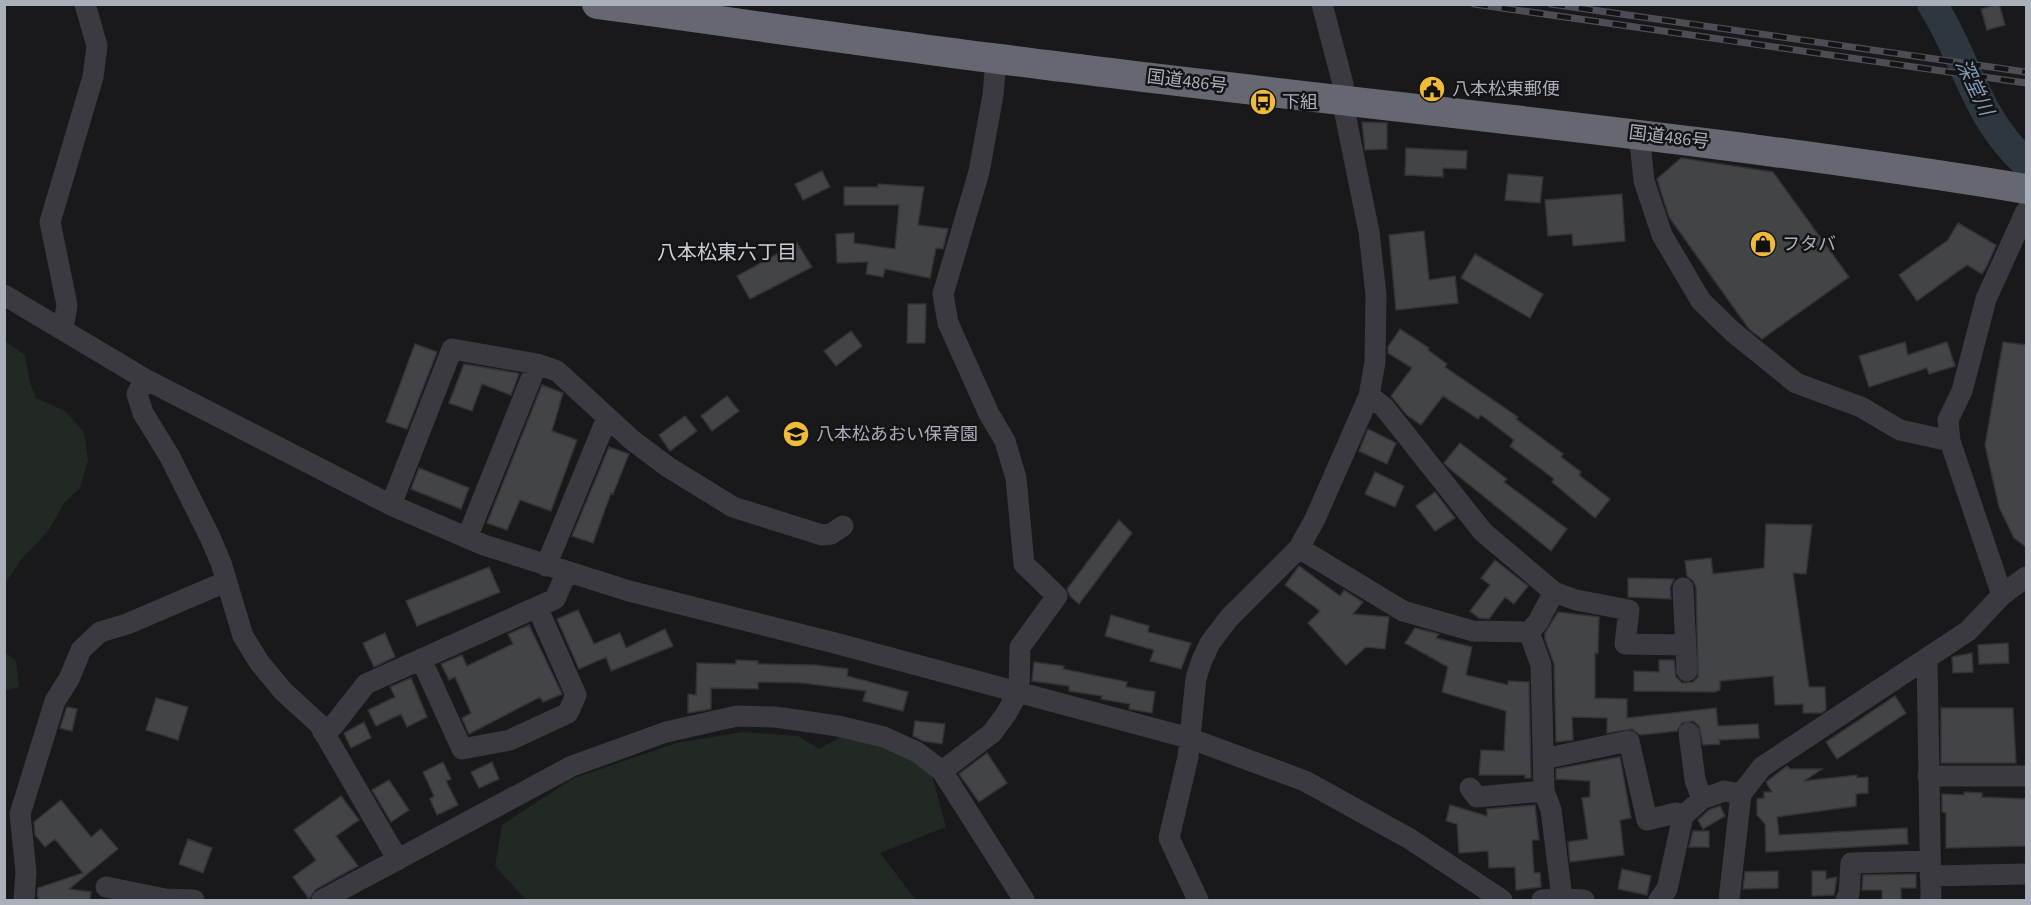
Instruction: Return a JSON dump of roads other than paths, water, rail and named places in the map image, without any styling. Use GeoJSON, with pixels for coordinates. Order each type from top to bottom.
{"type":"FeatureCollection","features":[{"type":"Feature","properties":{"kind":"highway","name":"国道486号"},"geometry":{"type":"LineString","coordinates":[[597,4],[996,59],[1639,133],[1863,162],[2026,189]]}},
{"type":"Feature","properties":{"kind":"street"},"geometry":{"type":"LineString","coordinates":[[63,328],[67,304],[50,222],[93,77],[97,46],[85,4]]}},
{"type":"Feature","properties":{"kind":"street"},"geometry":{"type":"LineString","coordinates":[[1198,900],[1169,838],[1188,758],[1188,738],[1196,678],[1210,642],[1229,618],[1299,548],[1315,519],[1369,396],[1375,362],[1376,296],[1369,232],[1342,99],[1343,84],[1322,4]]}},
{"type":"Feature","properties":{"kind":"street"},"geometry":{"type":"LineString","coordinates":[[942,771],[992,733],[1019,691],[1020,647],[1057,596],[1024,564],[1016,478],[1005,441],[989,414],[948,323],[943,294],[979,172],[993,95],[996,59]]}},
{"type":"Feature","properties":{"kind":"street"},"geometry":{"type":"LineString","coordinates":[[1639,133],[1644,181],[1662,235],[1701,301],[1796,383],[1861,406],[1900,430],[1950,441]]}},
{"type":"Feature","properties":{"kind":"street"},"geometry":{"type":"LineString","coordinates":[[2002,595],[1950,441],[1948,420],[1962,391],[1986,299],[2026,211]]}},
{"type":"Feature","properties":{"kind":"street"},"geometry":{"type":"LineString","coordinates":[[4,296],[63,328],[145,379],[392,505],[468,538],[567,573],[629,591],[1019,691],[1188,738],[1305,782],[1410,839],[1502,900]]}},
{"type":"Feature","properties":{"kind":"street"},"geometry":{"type":"LineString","coordinates":[[392,505],[452,349],[537,364],[558,371],[608,418],[668,467],[733,507],[822,535],[831,534],[843,526]]}},
{"type":"Feature","properties":{"kind":"street"},"geometry":{"type":"LineString","coordinates":[[468,538],[537,364]]}},
{"type":"Feature","properties":{"kind":"street"},"geometry":{"type":"LineString","coordinates":[[145,379],[137,394],[143,413],[170,457],[210,537],[243,636],[259,662],[323,732],[398,860]]}},
{"type":"Feature","properties":{"kind":"street"},"geometry":{"type":"LineString","coordinates":[[1369,396],[1384,407],[1483,532],[1554,592],[1576,600],[1629,610],[1625,644],[1686,645]]}},
{"type":"Feature","properties":{"kind":"street"},"geometry":{"type":"LineString","coordinates":[[546,566],[608,418]]}},
{"type":"Feature","properties":{"kind":"street"},"geometry":{"type":"LineString","coordinates":[[1299,548],[1403,610],[1473,631],[1529,632],[1538,622],[1554,592]]}},
{"type":"Feature","properties":{"kind":"street"},"geometry":{"type":"LineString","coordinates":[[323,732],[333,726],[366,684],[555,599],[567,573]]}},
{"type":"Feature","properties":{"kind":"street"},"geometry":{"type":"LineString","coordinates":[[1728,900],[1741,794],[1762,767],[1968,631],[2002,595],[2026,578]]}},
{"type":"Feature","properties":{"kind":"street"},"geometry":{"type":"LineString","coordinates":[[24,900],[26,872],[20,814],[55,701],[69,679],[81,650],[100,632],[137,620],[225,582]]}},
{"type":"Feature","properties":{"kind":"street"},"geometry":{"type":"LineString","coordinates":[[1683,588],[1687,671]]}},
{"type":"Feature","properties":{"kind":"street"},"geometry":{"type":"LineString","coordinates":[[421,659],[462,750],[510,740],[568,713],[576,695],[537,607]]}},
{"type":"Feature","properties":{"kind":"street"},"geometry":{"type":"LineString","coordinates":[[1529,632],[1541,665],[1544,790],[1551,810],[1552,899],[1584,900]]}},
{"type":"Feature","properties":{"kind":"street"},"geometry":{"type":"LineString","coordinates":[[1927,658],[1930,900]]}},
{"type":"Feature","properties":{"kind":"street"},"geometry":{"type":"LineString","coordinates":[[322,900],[572,766],[666,732],[737,716],[775,717],[838,726],[884,737],[917,752],[942,771],[1024,900]]}},
{"type":"Feature","properties":{"kind":"street"},"geometry":{"type":"LineString","coordinates":[[1689,733],[1695,780],[1702,799]]}},
{"type":"Feature","properties":{"kind":"street"},"geometry":{"type":"LineString","coordinates":[[1544,759],[1629,741],[1647,820],[1676,813],[1683,816]]}},
{"type":"Feature","properties":{"kind":"street"},"geometry":{"type":"LineString","coordinates":[[1928,776],[2026,776]]}},
{"type":"Feature","properties":{"kind":"street"},"geometry":{"type":"LineString","coordinates":[[1470,788],[1477,797],[1544,790]]}},
{"type":"Feature","properties":{"kind":"street"},"geometry":{"type":"LineString","coordinates":[[1659,900],[1667,889],[1683,816],[1702,799],[1724,791],[1741,794]]}},
{"type":"Feature","properties":{"kind":"street"},"geometry":{"type":"LineString","coordinates":[[1845,900],[1850,894],[1851,862],[2026,874]]}},
{"type":"Feature","properties":{"kind":"street"},"geometry":{"type":"LineString","coordinates":[[106,887],[165,899],[194,900]]}},
{"type":"Feature","properties":{"kind":"waterway","name":"深堂川"},"geometry":{"type":"LineString","coordinates":[[1932,4],[1995,127],[2026,163]]}},
{"type":"Feature","properties":{"kind":"railway"},"geometry":{"type":"LineString","coordinates":[[1474,4],[2026,83]]}},
{"type":"Feature","properties":{"kind":"railway"},"geometry":{"type":"LineString","coordinates":[[1551,4],[2026,72]]}},
{"type":"Feature","properties":{"kind":"place","name":"八本松東郵便"},"geometry":{"type":"Point","coordinates":[1432,89]}},
{"type":"Feature","properties":{"kind":"place","name":"下組"},"geometry":{"type":"Point","coordinates":[1263,102]}},
{"type":"Feature","properties":{"kind":"place","name":"フタバ"},"geometry":{"type":"Point","coordinates":[1763,244]}},
{"type":"Feature","properties":{"kind":"place","name":"八本松あおい保育園"},"geometry":{"type":"Point","coordinates":[796,434]}},
{"type":"Feature","properties":{"kind":"district","name":"八本松東六丁目"},"geometry":{"type":"Point","coordinates":[727,252]}}]}
